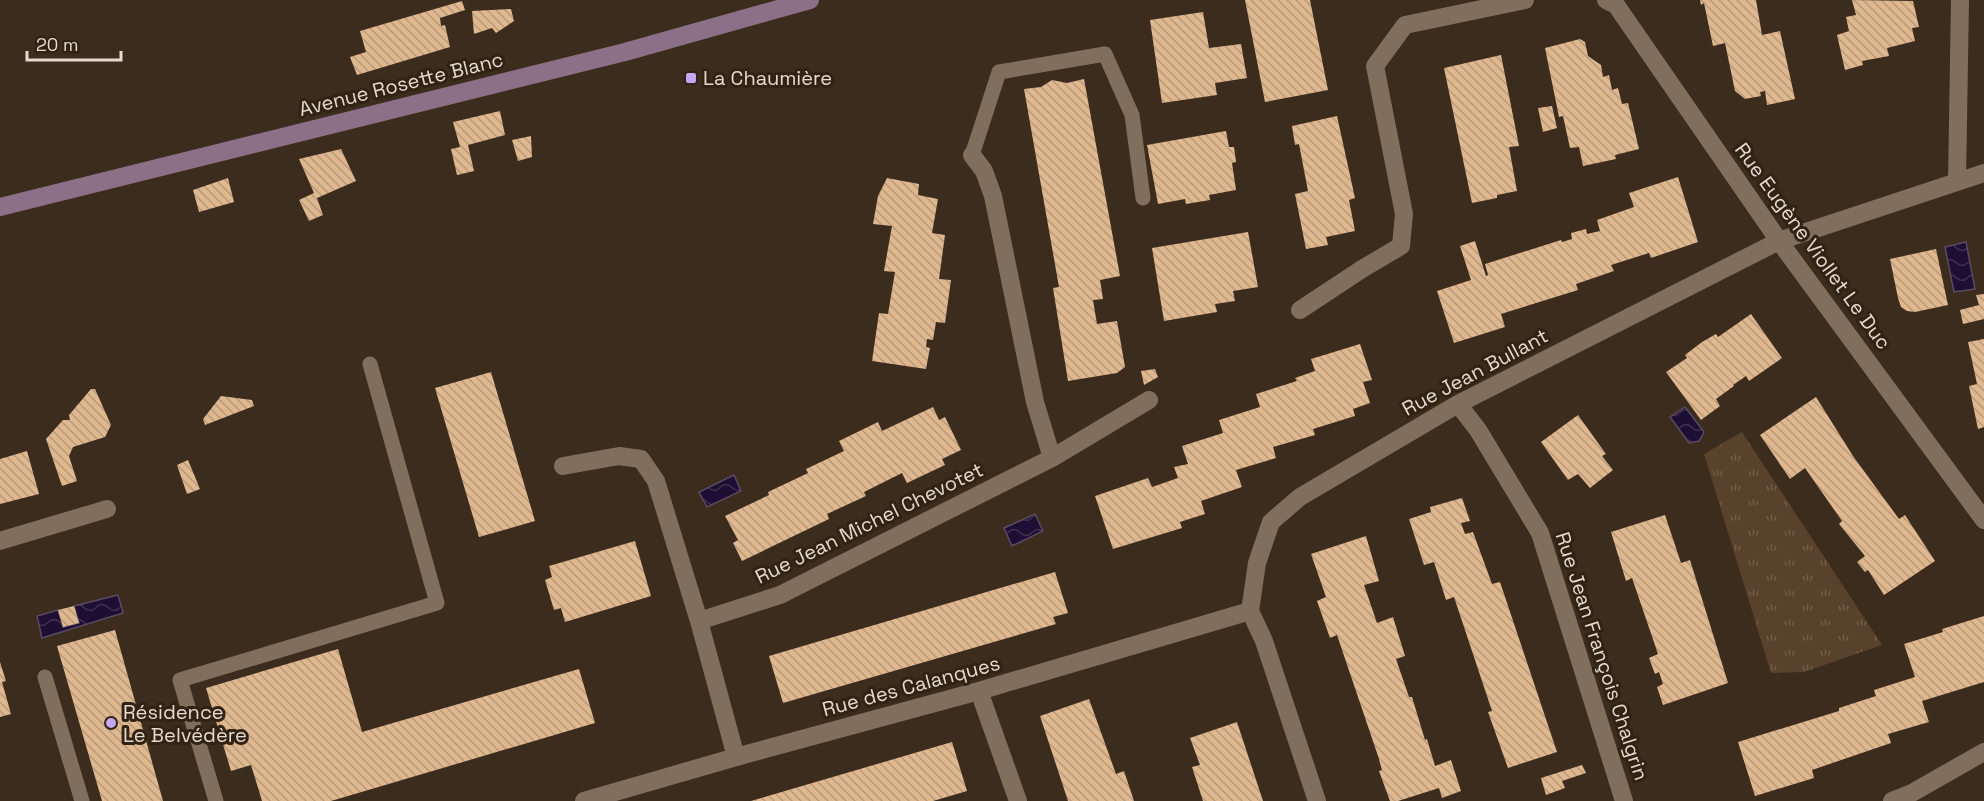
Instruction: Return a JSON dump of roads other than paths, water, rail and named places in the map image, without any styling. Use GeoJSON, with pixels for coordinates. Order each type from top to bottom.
{"type":"FeatureCollection","features":[{"type":"Feature","properties":{"kind":"main road","name":"Avenue Rosette Blanc"},"geometry":{"type":"LineString","coordinates":[[0,207],[625,52],[810,0]]}},
{"type":"Feature","properties":{"kind":"street"},"geometry":{"type":"LineString","coordinates":[[1300,310],[1362,268],[1401,246],[1404,214],[1375,66],[1406,25],[1525,0]]}},
{"type":"Feature","properties":{"kind":"street","name":"Rue Eugène Viollet Le Duc"},"geometry":{"type":"LineString","coordinates":[[1606,0],[1616,5],[1779,241],[1984,520]]}},
{"type":"Feature","properties":{"kind":"street"},"geometry":{"type":"LineString","coordinates":[[1957,182],[1960,0]]}},
{"type":"Feature","properties":{"kind":"street"},"geometry":{"type":"LineString","coordinates":[[972,155],[984,171],[993,196],[1035,402],[1052,458]]}},
{"type":"Feature","properties":{"kind":"street","name":"Rue Jean Bullant"},"geometry":{"type":"LineString","coordinates":[[1250,611],[1257,563],[1271,522],[1300,497],[1458,404],[1779,241],[1984,173]]}},
{"type":"Feature","properties":{"kind":"street","name":"Rue Jean Michel Chevotet"},"geometry":{"type":"LineString","coordinates":[[699,621],[780,595],[1052,458],[1149,400]]}},
{"type":"Feature","properties":{"kind":"street","name":"Rue Jean François Chalgrin"},"geometry":{"type":"LineString","coordinates":[[1458,404],[1478,430],[1540,533],[1624,801]]}},
{"type":"Feature","properties":{"kind":"street"},"geometry":{"type":"LineString","coordinates":[[563,466],[619,456],[641,459],[656,481],[699,621],[736,757]]}},
{"type":"Feature","properties":{"kind":"street"},"geometry":{"type":"LineString","coordinates":[[0,541],[107,509]]}},
{"type":"Feature","properties":{"kind":"street"},"geometry":{"type":"LineString","coordinates":[[1250,611],[1264,641],[1317,801]]}},
{"type":"Feature","properties":{"kind":"street","name":"Rue des Calanques"},"geometry":{"type":"LineString","coordinates":[[584,801],[979,691],[1250,611]]}},
{"type":"Feature","properties":{"kind":"street"},"geometry":{"type":"LineString","coordinates":[[979,691],[1018,801]]}},
{"type":"Feature","properties":{"kind":"street"},"geometry":{"type":"LineString","coordinates":[[1892,801],[1910,794],[1984,752]]}},
{"type":"Feature","properties":{"kind":"lane"},"geometry":{"type":"LineString","coordinates":[[972,155],[999,72],[1105,54],[1132,115],[1143,198]]}},
{"type":"Feature","properties":{"kind":"lane"},"geometry":{"type":"LineString","coordinates":[[216,801],[180,680],[437,603],[370,364]]}},
{"type":"Feature","properties":{"kind":"lane"},"geometry":{"type":"LineString","coordinates":[[45,676],[82,801]]}},
{"type":"Feature","properties":{"kind":"water"},"geometry":{"type":"Polygon","coordinates":[[[1966,242],[1975,289],[1954,292],[1945,247],[1966,242]]]}},
{"type":"Feature","properties":{"kind":"water"},"geometry":{"type":"Polygon","coordinates":[[[1685,407],[1704,432],[1699,441],[1689,443],[1670,417],[1685,407]]]}},
{"type":"Feature","properties":{"kind":"water"},"geometry":{"type":"Polygon","coordinates":[[[734,475],[741,491],[707,507],[699,492],[734,475]]]}},
{"type":"Feature","properties":{"kind":"water"},"geometry":{"type":"Polygon","coordinates":[[[1035,514],[1043,531],[1012,546],[1004,528],[1035,514]]]}},
{"type":"Feature","properties":{"kind":"water"},"geometry":{"type":"Polygon","coordinates":[[[118,595],[123,613],[42,638],[37,616],[58,610],[63,627],[79,623],[74,606],[118,595]]]}},
{"type":"Feature","properties":{"kind":"place","name":"La Chaumière"},"geometry":{"type":"Point","coordinates":[691,78]}},
{"type":"Feature","properties":{"kind":"place","name":"Résidence Le Belvédère"},"geometry":{"type":"Point","coordinates":[111,723]}}]}
